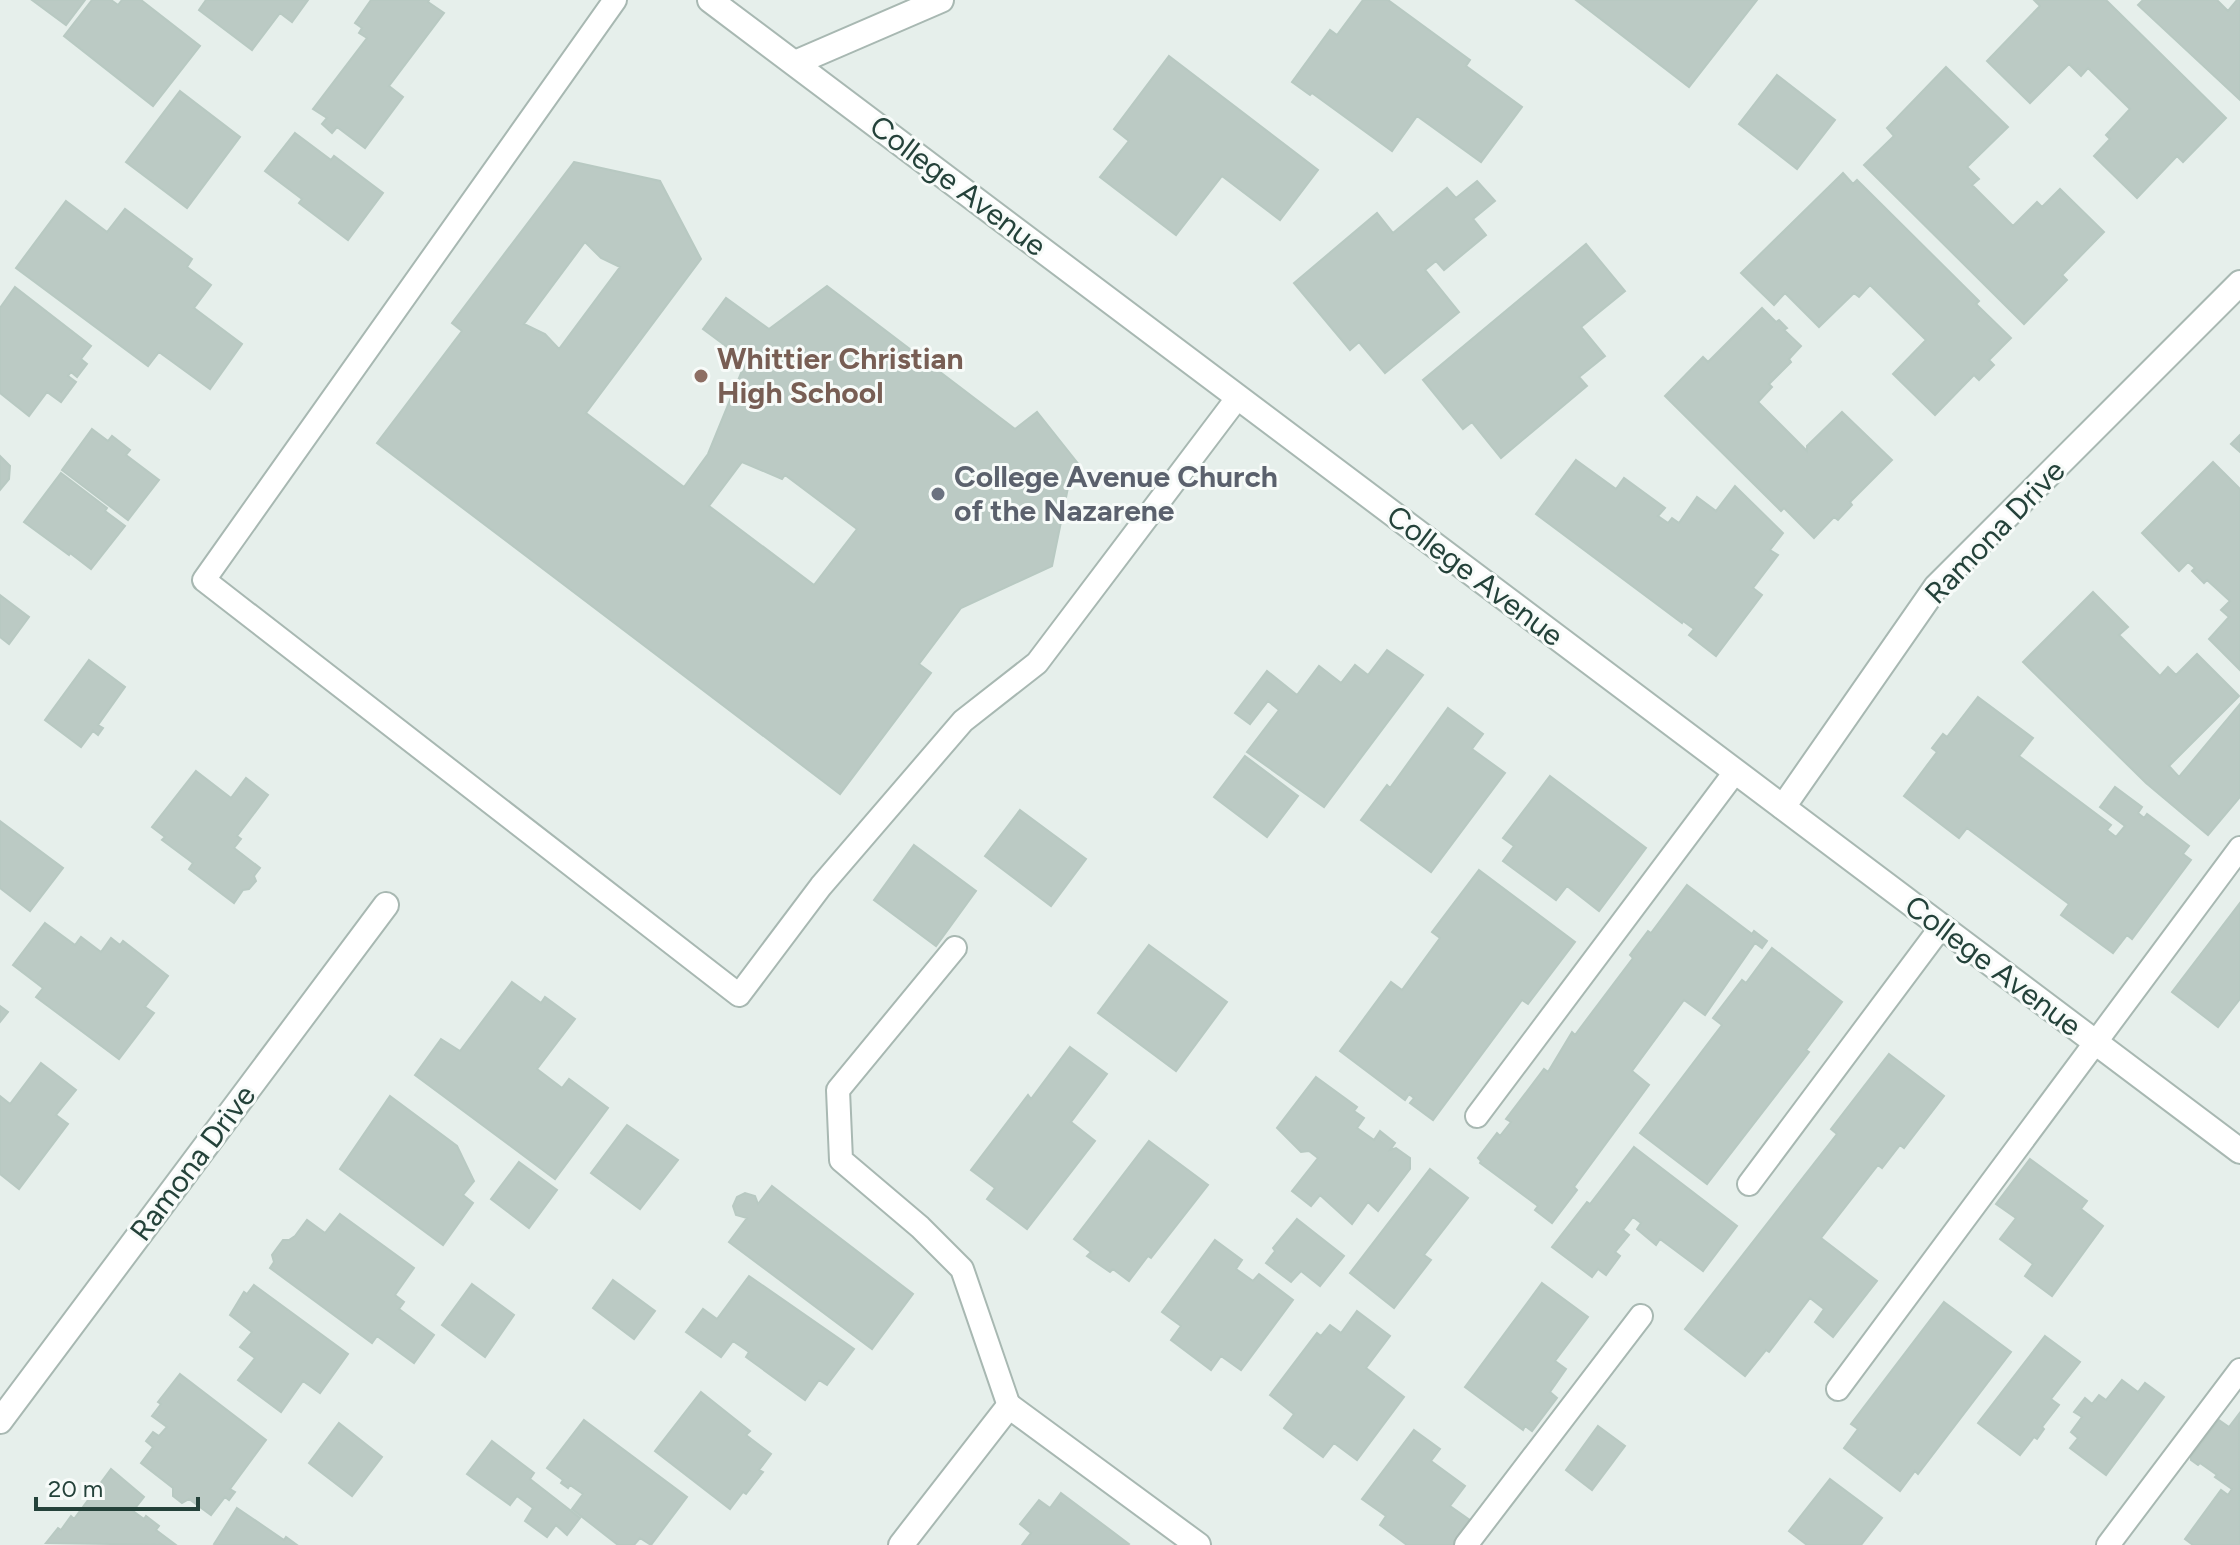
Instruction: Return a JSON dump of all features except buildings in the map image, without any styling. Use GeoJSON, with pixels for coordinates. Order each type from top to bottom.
{"type":"FeatureCollection","features":[{"type":"Feature","properties":{"kind":"street","name":"College Avenue"},"geometry":{"type":"LineString","coordinates":[[710,0],[2240,1151]]}},
{"type":"Feature","properties":{"kind":"street"},"geometry":{"type":"LineString","coordinates":[[795,63],[941,0]]}},
{"type":"Feature","properties":{"kind":"street","name":"Ramona Drive"},"geometry":{"type":"LineString","coordinates":[[1783,807],[1936,587],[2240,283]]}},
{"type":"Feature","properties":{"kind":"street","name":"Ramona Drive"},"geometry":{"type":"LineString","coordinates":[[0,1421],[386,905]]}},
{"type":"Feature","properties":{"kind":"street"},"geometry":{"type":"LineString","coordinates":[[901,1545],[1009,1406],[1198,1545]]}},
{"type":"Feature","properties":{"kind":"lane"},"geometry":{"type":"LineString","coordinates":[[615,0],[204,580],[739,995],[821,886],[963,721],[1037,663],[1238,397]]}},
{"type":"Feature","properties":{"kind":"lane"},"geometry":{"type":"LineString","coordinates":[[1477,1116],[1735,772]]}},
{"type":"Feature","properties":{"kind":"lane"},"geometry":{"type":"LineString","coordinates":[[1838,1389],[2240,848]]}},
{"type":"Feature","properties":{"kind":"lane"},"geometry":{"type":"LineString","coordinates":[[1749,1184],[1941,927]]}},
{"type":"Feature","properties":{"kind":"lane"},"geometry":{"type":"LineString","coordinates":[[955,948],[838,1090],[841,1160],[920,1227],[962,1269],[1009,1406]]}},
{"type":"Feature","properties":{"kind":"lane"},"geometry":{"type":"LineString","coordinates":[[1466,1545],[1641,1316]]}},
{"type":"Feature","properties":{"kind":"lane"},"geometry":{"type":"LineString","coordinates":[[2108,1545],[2240,1370]]}},
{"type":"Feature","properties":{"kind":"place","name":"Whittier Christian High School"},"geometry":{"type":"Point","coordinates":[701,376]}},
{"type":"Feature","properties":{"kind":"place","name":"College Avenue Church of the Nazarene"},"geometry":{"type":"Point","coordinates":[938,494]}}]}
